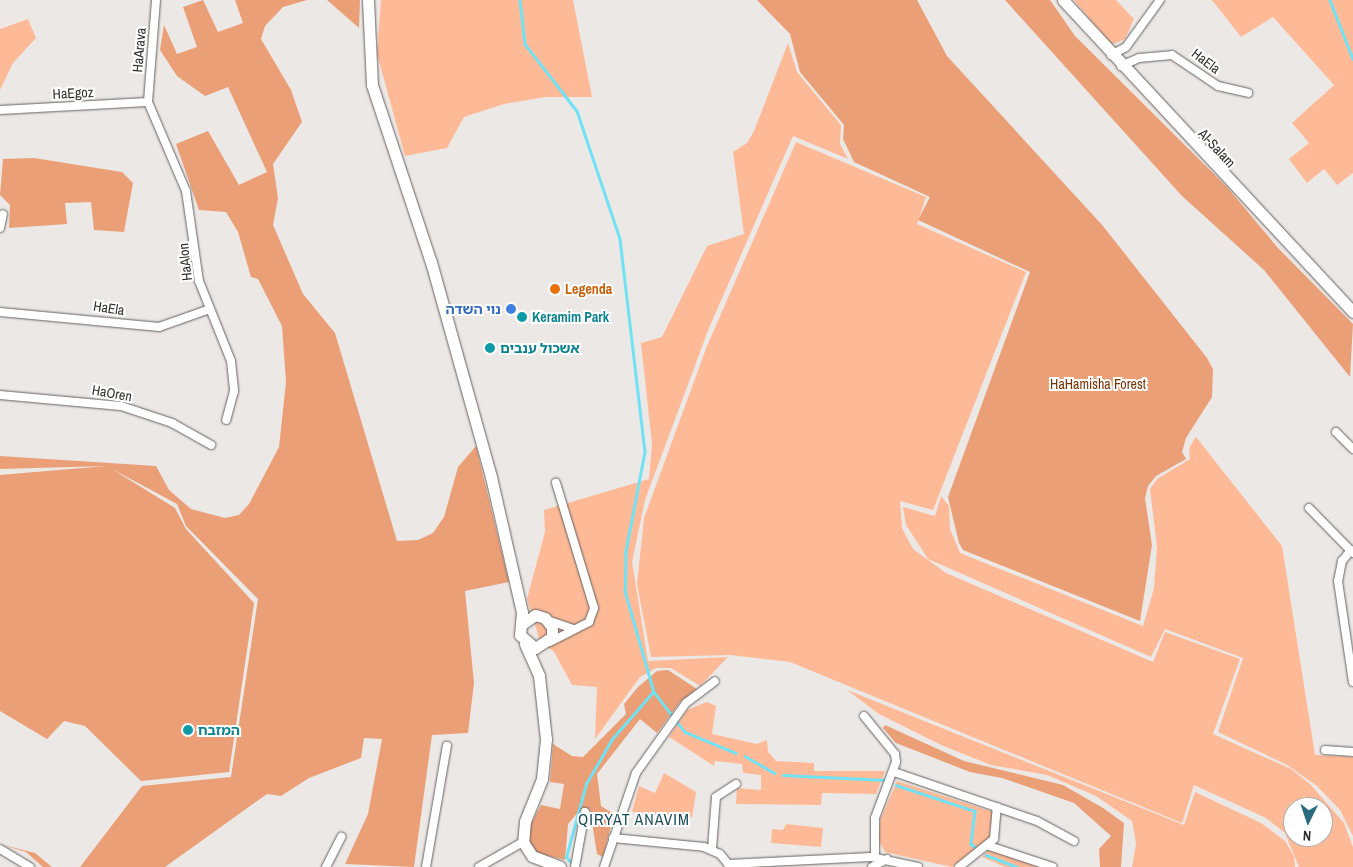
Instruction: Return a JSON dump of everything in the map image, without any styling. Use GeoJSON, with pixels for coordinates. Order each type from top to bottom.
{"type":"FeatureCollection","features":[{"type":"Feature","properties":{"kind":"main road"},"geometry":{"type":"LineString","coordinates":[[368,0],[372,85],[450,327],[515,581],[525,644],[539,676]]}},
{"type":"Feature","properties":{"kind":"main road","name":"Al-Salam"},"geometry":{"type":"LineString","coordinates":[[1063,0],[1121,66],[1353,312]]}},
{"type":"Feature","properties":{"kind":"main road"},"geometry":{"type":"LineString","coordinates":[[515,581],[545,618],[553,632],[547,644],[539,676],[545,760],[523,842],[537,859],[560,867]]}},
{"type":"Feature","properties":{"kind":"main road"},"geometry":{"type":"LineString","coordinates":[[522,624],[529,617],[545,618]]}},
{"type":"Feature","properties":{"kind":"main road"},"geometry":{"type":"LineString","coordinates":[[525,644],[547,644]]}},
{"type":"Feature","properties":{"kind":"street","name":"HaArava"},"geometry":{"type":"LineString","coordinates":[[148,102],[156,0]]}},
{"type":"Feature","properties":{"kind":"street"},"geometry":{"type":"LineString","coordinates":[[1111,55],[1126,47],[1160,0]]}},
{"type":"Feature","properties":{"kind":"street","name":"HaEla"},"geometry":{"type":"LineString","coordinates":[[1121,66],[1140,58],[1172,55],[1190,63],[1218,86],[1248,93]]}},
{"type":"Feature","properties":{"kind":"street","name":"HaEgoz"},"geometry":{"type":"LineString","coordinates":[[0,110],[148,102]]}},
{"type":"Feature","properties":{"kind":"street","name":"HaAlon"},"geometry":{"type":"LineString","coordinates":[[148,102],[186,191],[194,226],[196,270],[233,373],[234,398],[226,420]]}},
{"type":"Feature","properties":{"kind":"street"},"geometry":{"type":"LineString","coordinates":[[0,228],[4,214]]}},
{"type":"Feature","properties":{"kind":"street","name":"HaEla"},"geometry":{"type":"LineString","coordinates":[[0,312],[159,327],[210,309]]}},
{"type":"Feature","properties":{"kind":"street","name":"HaOren"},"geometry":{"type":"LineString","coordinates":[[0,395],[121,406],[172,423],[211,445]]}},
{"type":"Feature","properties":{"kind":"street"},"geometry":{"type":"LineString","coordinates":[[1336,432],[1353,449]]}},
{"type":"Feature","properties":{"kind":"street"},"geometry":{"type":"LineString","coordinates":[[547,644],[573,629],[590,622],[594,600],[556,483]]}},
{"type":"Feature","properties":{"kind":"street"},"geometry":{"type":"LineString","coordinates":[[1309,508],[1352,551],[1342,561],[1338,581],[1353,682]]}},
{"type":"Feature","properties":{"kind":"street"},"geometry":{"type":"LineString","coordinates":[[545,618],[573,629]]}},
{"type":"Feature","properties":{"kind":"street"},"geometry":{"type":"LineString","coordinates":[[604,867],[636,772],[686,703],[715,681]]}},
{"type":"Feature","properties":{"kind":"street"},"geometry":{"type":"LineString","coordinates":[[864,716],[895,754],[894,772],[875,818],[875,857]]}},
{"type":"Feature","properties":{"kind":"street"},"geometry":{"type":"LineString","coordinates":[[426,867],[447,746]]}},
{"type":"Feature","properties":{"kind":"street"},"geometry":{"type":"LineString","coordinates":[[1325,750],[1353,752]]}},
{"type":"Feature","properties":{"kind":"street"},"geometry":{"type":"LineString","coordinates":[[894,772],[1037,821],[1074,841]]}},
{"type":"Feature","properties":{"kind":"street"},"geometry":{"type":"LineString","coordinates":[[712,849],[716,797],[736,784]]}},
{"type":"Feature","properties":{"kind":"street"},"geometry":{"type":"LineString","coordinates":[[959,867],[989,846],[997,830],[997,807]]}},
{"type":"Feature","properties":{"kind":"street"},"geometry":{"type":"LineString","coordinates":[[575,867],[585,812]]}},
{"type":"Feature","properties":{"kind":"street"},"geometry":{"type":"LineString","coordinates":[[326,867],[341,837]]}},
{"type":"Feature","properties":{"kind":"street"},"geometry":{"type":"LineString","coordinates":[[613,838],[712,849],[728,864],[813,864],[875,857],[887,858],[918,867]]}},
{"type":"Feature","properties":{"kind":"street"},"geometry":{"type":"LineString","coordinates":[[478,867],[523,842]]}},
{"type":"Feature","properties":{"kind":"street"},"geometry":{"type":"LineString","coordinates":[[989,846],[1053,867]]}},
{"type":"Feature","properties":{"kind":"street"},"geometry":{"type":"LineString","coordinates":[[0,850],[30,867]]}},
{"type":"Feature","properties":{"kind":"street"},"geometry":{"type":"LineString","coordinates":[[872,867],[887,858]]}},
{"type":"Feature","properties":{"kind":"shaded area"},"geometry":{"type":"Polygon","coordinates":[[[381,0],[573,0],[592,97],[546,97],[504,104],[464,117],[447,148],[405,156],[377,54],[381,0]]]}},
{"type":"Feature","properties":{"kind":"shaded area"},"geometry":{"type":"Polygon","coordinates":[[[1074,0],[1116,0],[1134,19],[1125,39],[1111,45],[1074,0]]]}},
{"type":"Feature","properties":{"kind":"shaded area"},"geometry":{"type":"Polygon","coordinates":[[[1212,0],[1353,0],[1353,173],[1337,185],[1324,169],[1307,183],[1289,159],[1309,143],[1292,123],[1334,85],[1273,17],[1241,37],[1212,0]]]}},
{"type":"Feature","properties":{"kind":"shaded area"},"geometry":{"type":"Polygon","coordinates":[[[28,19],[36,38],[13,63],[0,90],[0,29],[28,19]]]}},
{"type":"Feature","properties":{"kind":"shaded area"},"geometry":{"type":"Polygon","coordinates":[[[788,43],[797,72],[841,125],[840,144],[848,159],[793,136],[709,328],[645,500],[632,562],[648,661],[728,657],[700,686],[671,668],[656,668],[640,677],[595,739],[597,687],[572,685],[554,652],[540,641],[527,599],[545,532],[544,510],[649,479],[652,444],[641,343],[662,337],[707,246],[744,234],[733,152],[747,143],[754,131],[788,43]]]}},
{"type":"Feature","properties":{"kind":"shaded area"},"geometry":{"type":"Polygon","coordinates":[[[796,142],[926,197],[917,224],[1026,272],[933,510],[900,501],[902,528],[913,549],[946,573],[1153,662],[1165,632],[1240,659],[1213,734],[1291,769],[1310,784],[1321,797],[1283,797],[1283,831],[1266,818],[1194,785],[1182,823],[790,662],[731,655],[651,657],[637,584],[644,518],[707,346],[796,142]]]}},
{"type":"Feature","properties":{"kind":"shaded area"},"geometry":{"type":"Polygon","coordinates":[[[1196,437],[1282,546],[1315,755],[1353,757],[1353,836],[1340,810],[1333,803],[1333,797],[1328,797],[1317,786],[1287,765],[1218,732],[1243,658],[1165,629],[1151,657],[928,559],[906,525],[903,507],[935,516],[941,496],[949,506],[950,529],[960,553],[1143,626],[1154,588],[1157,547],[1150,489],[1157,479],[1190,459],[1189,448],[1196,437]]]}},
{"type":"Feature","properties":{"kind":"shaded area"},"geometry":{"type":"Polygon","coordinates":[[[847,690],[1184,825],[1195,792],[1261,823],[1283,840],[1283,847],[1289,847],[1294,856],[1295,867],[1132,867],[1136,843],[1132,821],[1096,796],[1047,775],[991,765],[941,745],[879,714],[847,690]]]}},
{"type":"Feature","properties":{"kind":"shaded area"},"geometry":{"type":"Polygon","coordinates":[[[707,702],[716,706],[712,734],[757,744],[767,740],[768,752],[776,761],[814,763],[814,771],[885,771],[876,794],[822,793],[821,805],[736,804],[737,788],[761,790],[761,775],[743,773],[742,764],[715,761],[714,766],[669,737],[687,710],[707,702]]]}},
{"type":"Feature","properties":{"kind":"shaded area"},"geometry":{"type":"Polygon","coordinates":[[[664,773],[696,792],[692,817],[632,812],[639,786],[655,793],[664,773]]]}},
{"type":"Feature","properties":{"kind":"shaded area"},"geometry":{"type":"Polygon","coordinates":[[[897,781],[993,812],[992,837],[952,867],[885,852],[879,841],[880,820],[897,781]]]}},
{"type":"Feature","properties":{"kind":"shaded area"},"geometry":{"type":"Polygon","coordinates":[[[1333,810],[1344,823],[1353,847],[1353,867],[1299,867],[1291,847],[1333,847],[1333,810]]]}},
{"type":"Feature","properties":{"kind":"shaded area"},"geometry":{"type":"Polygon","coordinates":[[[786,824],[823,828],[821,847],[771,843],[772,829],[783,830],[786,824]]]}},
{"type":"Feature","properties":{"kind":"shaded area"},"geometry":{"type":"Polygon","coordinates":[[[990,849],[1044,867],[1005,867],[982,857],[990,849]]]}},
{"type":"Feature","properties":{"kind":"green space"},"geometry":{"type":"Polygon","coordinates":[[[203,0],[218,32],[243,23],[235,0],[307,0],[283,7],[265,26],[261,39],[291,90],[302,122],[273,164],[278,198],[273,225],[303,294],[335,333],[397,541],[418,540],[433,533],[444,517],[458,467],[476,446],[509,582],[465,591],[474,683],[468,733],[432,735],[414,867],[345,864],[368,814],[382,739],[364,738],[361,758],[309,778],[281,796],[267,794],[165,867],[80,867],[142,786],[231,777],[258,599],[186,526],[177,504],[112,469],[175,508],[186,529],[254,603],[229,772],[141,781],[85,726],[64,721],[47,739],[0,711],[0,475],[106,466],[0,469],[0,456],[156,466],[169,490],[191,509],[225,518],[239,515],[249,504],[279,447],[286,382],[282,326],[258,279],[251,277],[238,232],[226,212],[199,210],[176,144],[208,131],[239,185],[267,172],[228,87],[205,96],[177,76],[160,50],[164,25],[177,54],[197,47],[183,7],[203,0]]]}},
{"type":"Feature","properties":{"kind":"green space"},"geometry":{"type":"Polygon","coordinates":[[[327,0],[360,0],[359,28],[327,0]]]}},
{"type":"Feature","properties":{"kind":"green space","name":"HaHamisha Forest"},"geometry":{"type":"Polygon","coordinates":[[[757,0],[917,0],[947,56],[1103,226],[1207,358],[1213,369],[1212,397],[1186,438],[1182,452],[1186,459],[1156,476],[1148,486],[1145,498],[1152,545],[1140,621],[963,550],[959,543],[948,497],[1030,272],[918,220],[930,197],[854,162],[843,139],[844,125],[800,72],[790,34],[757,0]]]}},
{"type":"Feature","properties":{"kind":"green space"},"geometry":{"type":"Polygon","coordinates":[[[1005,0],[1050,0],[1075,36],[1227,187],[1278,248],[1353,324],[1350,377],[1264,270],[1182,196],[1005,0]]]}},
{"type":"Feature","properties":{"kind":"green space"},"geometry":{"type":"Polygon","coordinates":[[[34,158],[122,172],[133,183],[124,232],[94,230],[91,202],[65,203],[67,224],[9,228],[10,205],[0,195],[3,159],[34,158]]]}},
{"type":"Feature","properties":{"kind":"green space"},"geometry":{"type":"Polygon","coordinates":[[[668,670],[697,689],[680,702],[657,733],[640,719],[597,774],[601,806],[614,814],[603,857],[597,854],[590,810],[580,810],[568,824],[565,860],[537,853],[529,844],[530,826],[541,805],[560,809],[564,784],[550,782],[553,744],[572,756],[583,757],[626,714],[624,704],[638,687],[657,671],[668,670]]]}},
{"type":"Feature","properties":{"kind":"green space"},"geometry":{"type":"Polygon","coordinates":[[[885,725],[964,761],[1063,785],[1103,808],[1124,823],[1121,867],[1100,867],[1099,849],[1111,836],[1074,803],[1002,778],[970,772],[896,743],[883,728],[885,725]]]}},
{"type":"Feature","properties":{"kind":"green space"},"geometry":{"type":"Polygon","coordinates":[[[0,844],[35,853],[52,867],[43,867],[26,852],[0,844]]]}},
{"type":"Feature","properties":{"kind":"waterway"},"geometry":{"type":"LineString","coordinates":[[520,0],[525,44],[577,111],[620,239],[645,452],[626,552],[625,591],[654,692],[685,732],[736,753]]}},
{"type":"Feature","properties":{"kind":"waterway"},"geometry":{"type":"LineString","coordinates":[[1330,0],[1353,59]]}},
{"type":"Feature","properties":{"kind":"waterway"},"geometry":{"type":"LineString","coordinates":[[574,866],[566,857],[586,784],[612,739],[653,692]]}},
{"type":"Feature","properties":{"kind":"waterway"},"geometry":{"type":"LineString","coordinates":[[745,756],[774,773]]}},
{"type":"Feature","properties":{"kind":"waterway"},"geometry":{"type":"LineString","coordinates":[[783,775],[885,780]]}},
{"type":"Feature","properties":{"kind":"waterway"},"geometry":{"type":"LineString","coordinates":[[896,785],[975,811],[971,844],[975,847]]}},
{"type":"Feature","properties":{"kind":"waterway"},"geometry":{"type":"LineString","coordinates":[[986,855],[1018,867]]}},
{"type":"Feature","properties":{"kind":"place","name":"Legenda"},"geometry":{"type":"Point","coordinates":[555,289]}},
{"type":"Feature","properties":{"kind":"place","name":"נוי השדה"},"geometry":{"type":"Point","coordinates":[511,309]}},
{"type":"Feature","properties":{"kind":"place","name":"Keramim Park"},"geometry":{"type":"Point","coordinates":[522,317]}},
{"type":"Feature","properties":{"kind":"place","name":"אשכול ענבים"},"geometry":{"type":"Point","coordinates":[490,348]}},
{"type":"Feature","properties":{"kind":"place","name":"המזבח"},"geometry":{"type":"Point","coordinates":[188,730]}},
{"type":"Feature","properties":{"kind":"district","name":"QIRYAT ANAVIM"},"geometry":{"type":"Point","coordinates":[634,819]}}]}
